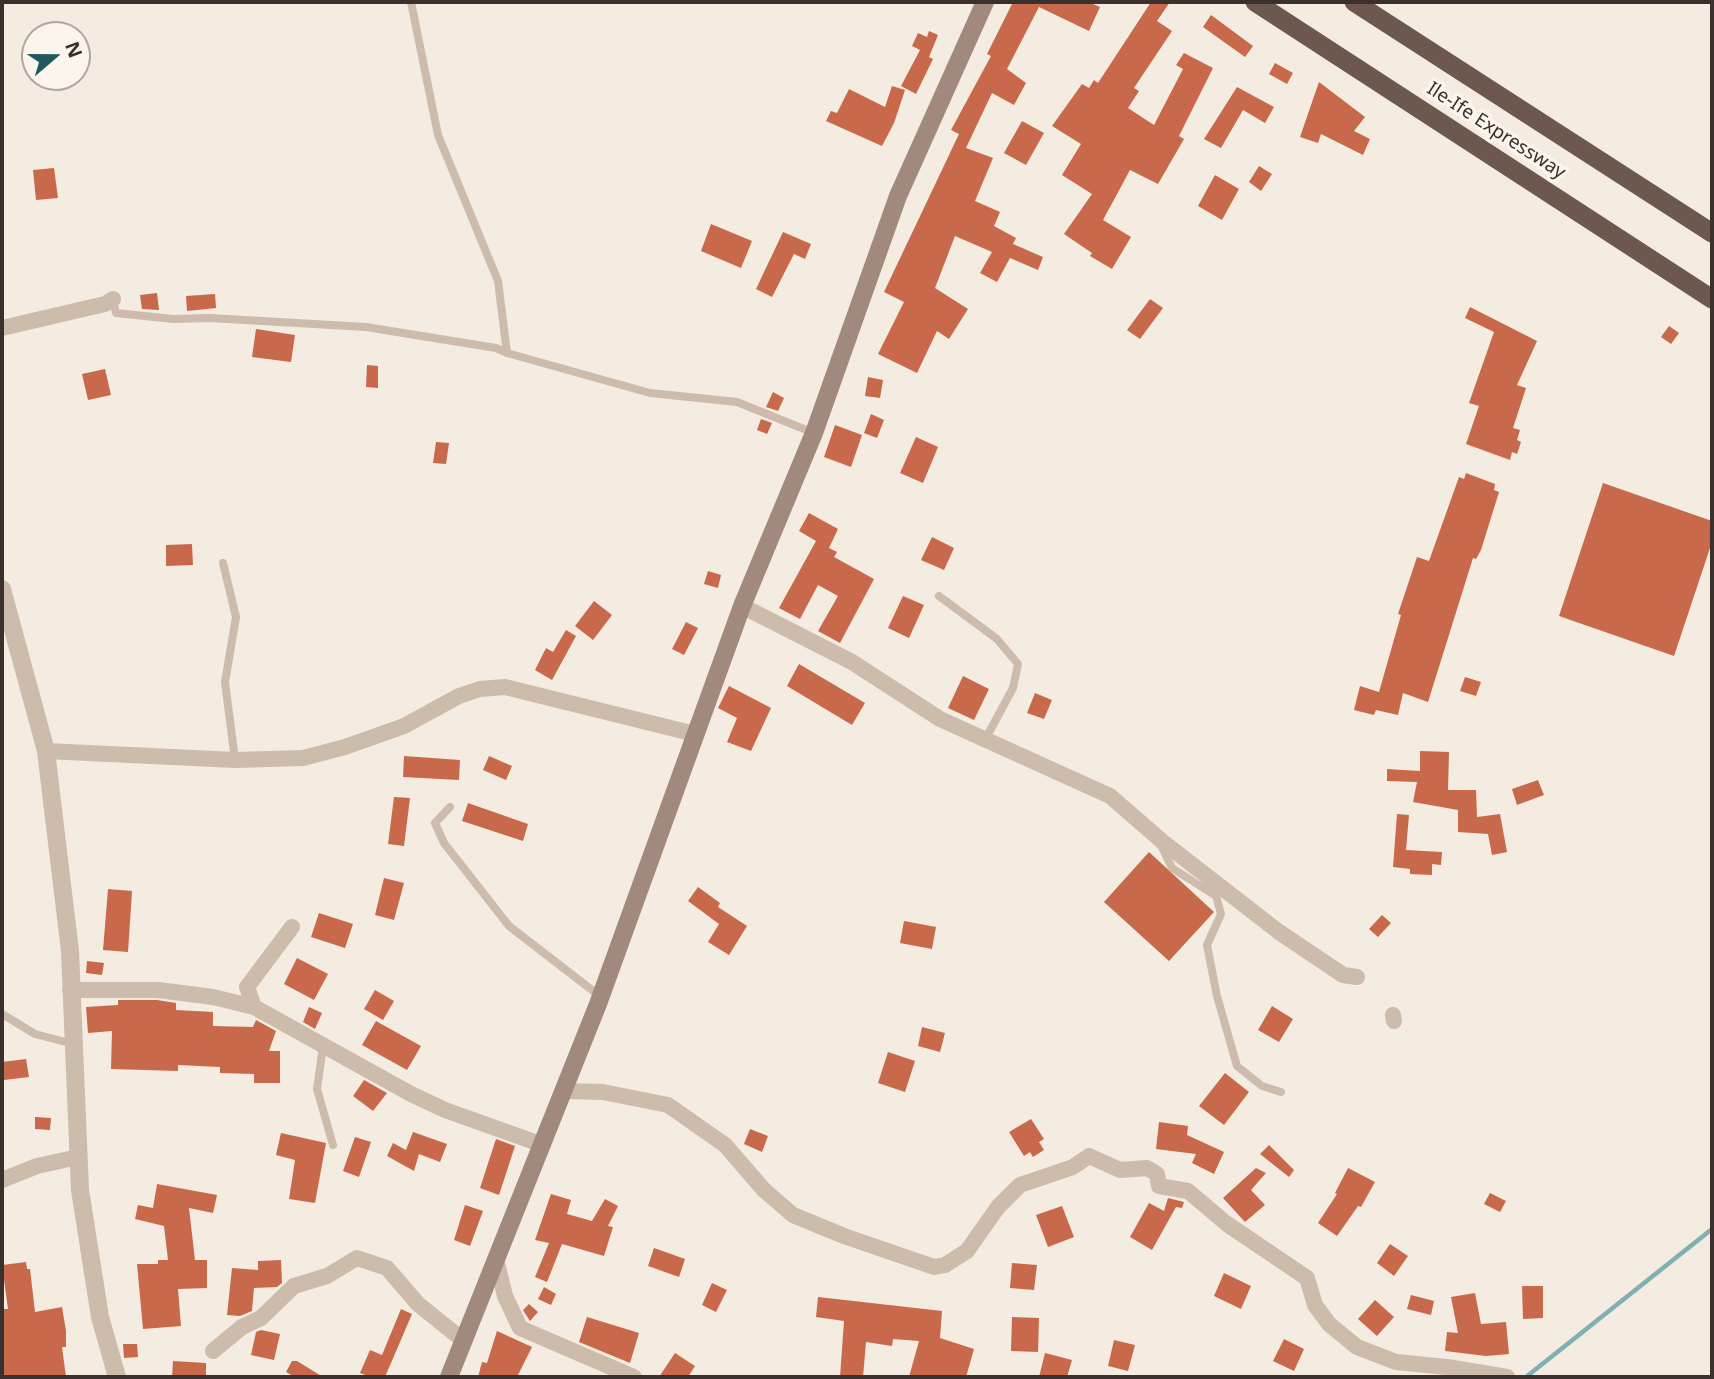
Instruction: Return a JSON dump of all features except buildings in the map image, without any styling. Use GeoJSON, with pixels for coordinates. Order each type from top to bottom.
{"type":"FeatureCollection","features":[{"type":"Feature","properties":{"kind":"highway","name":"Ile-Ife Expressway"},"geometry":{"type":"LineString","coordinates":[[1255,2],[1712,299]]}},
{"type":"Feature","properties":{"kind":"highway","name":"Ile-Ife Expressway"},"geometry":{"type":"LineString","coordinates":[[1353,2],[1712,233]]}},
{"type":"Feature","properties":{"kind":"main road"},"geometry":{"type":"LineString","coordinates":[[449,1377],[497,1263],[601,997],[742,606],[814,433],[898,196],[985,2]]}},
{"type":"Feature","properties":{"kind":"street"},"geometry":{"type":"LineString","coordinates":[[2,328],[105,304],[113,299]]}},
{"type":"Feature","properties":{"kind":"street"},"geometry":{"type":"LineString","coordinates":[[2,589],[46,751],[70,951],[80,1190],[100,1318],[117,1377]]}},
{"type":"Feature","properties":{"kind":"street"},"geometry":{"type":"LineString","coordinates":[[742,606],[852,662],[940,719],[1110,796],[1279,932],[1343,975],[1357,977]]}},
{"type":"Feature","properties":{"kind":"street"},"geometry":{"type":"LineString","coordinates":[[46,751],[235,760],[303,758],[345,747],[404,726],[458,696],[480,689],[505,687],[695,734]]}},
{"type":"Feature","properties":{"kind":"street"},"geometry":{"type":"LineString","coordinates":[[254,1007],[247,987],[292,927]]}},
{"type":"Feature","properties":{"kind":"street"},"geometry":{"type":"LineString","coordinates":[[70,989],[158,990],[213,997],[254,1007],[445,1110],[542,1145]]}},
{"type":"Feature","properties":{"kind":"street"},"geometry":{"type":"LineString","coordinates":[[564,1091],[603,1091],[668,1105],[725,1145],[764,1190],[793,1215],[844,1236],[934,1266],[945,1265],[967,1251],[998,1207],[1020,1185],[1073,1167],[1089,1156],[1120,1170],[1147,1168],[1157,1174],[1159,1186],[1188,1191],[1227,1224],[1307,1278],[1315,1305],[1329,1324],[1357,1347],[1396,1362],[1507,1377]]}},
{"type":"Feature","properties":{"kind":"street"},"geometry":{"type":"LineString","coordinates":[[2,1180],[37,1166],[78,1157]]}},
{"type":"Feature","properties":{"kind":"street"},"geometry":{"type":"LineString","coordinates":[[213,1351],[242,1327],[261,1318],[294,1286],[327,1276],[357,1258],[387,1268],[418,1304],[464,1341]]}},
{"type":"Feature","properties":{"kind":"street"},"geometry":{"type":"LineString","coordinates":[[497,1263],[505,1296],[520,1328],[634,1377]]}},
{"type":"Feature","properties":{"kind":"lane"},"geometry":{"type":"LineString","coordinates":[[411,2],[438,135],[498,281],[507,353]]}},
{"type":"Feature","properties":{"kind":"lane"},"geometry":{"type":"LineString","coordinates":[[113,299],[116,313],[173,320],[210,318],[366,327],[496,348],[650,393],[737,402],[814,433]]}},
{"type":"Feature","properties":{"kind":"lane"},"geometry":{"type":"LineString","coordinates":[[223,563],[236,617],[225,682],[235,760]]}},
{"type":"Feature","properties":{"kind":"lane"},"geometry":{"type":"LineString","coordinates":[[939,596],[997,639],[1018,664],[1013,688],[986,738]]}},
{"type":"Feature","properties":{"kind":"lane"},"geometry":{"type":"LineString","coordinates":[[450,807],[435,824],[444,843],[509,926],[601,997]]}},
{"type":"Feature","properties":{"kind":"lane"},"geometry":{"type":"LineString","coordinates":[[1157,836],[1172,868],[1216,896],[1220,915],[1207,945],[1217,996],[1237,1066],[1262,1086],[1281,1092]]}},
{"type":"Feature","properties":{"kind":"lane"},"geometry":{"type":"LineString","coordinates":[[2,1014],[35,1034],[73,1044]]}},
{"type":"Feature","properties":{"kind":"lane"},"geometry":{"type":"LineString","coordinates":[[323,1046],[317,1089],[332,1145]]}},
{"type":"Feature","properties":{"kind":"waterway"},"geometry":{"type":"LineString","coordinates":[[1526,1377],[1712,1229]]}}]}
